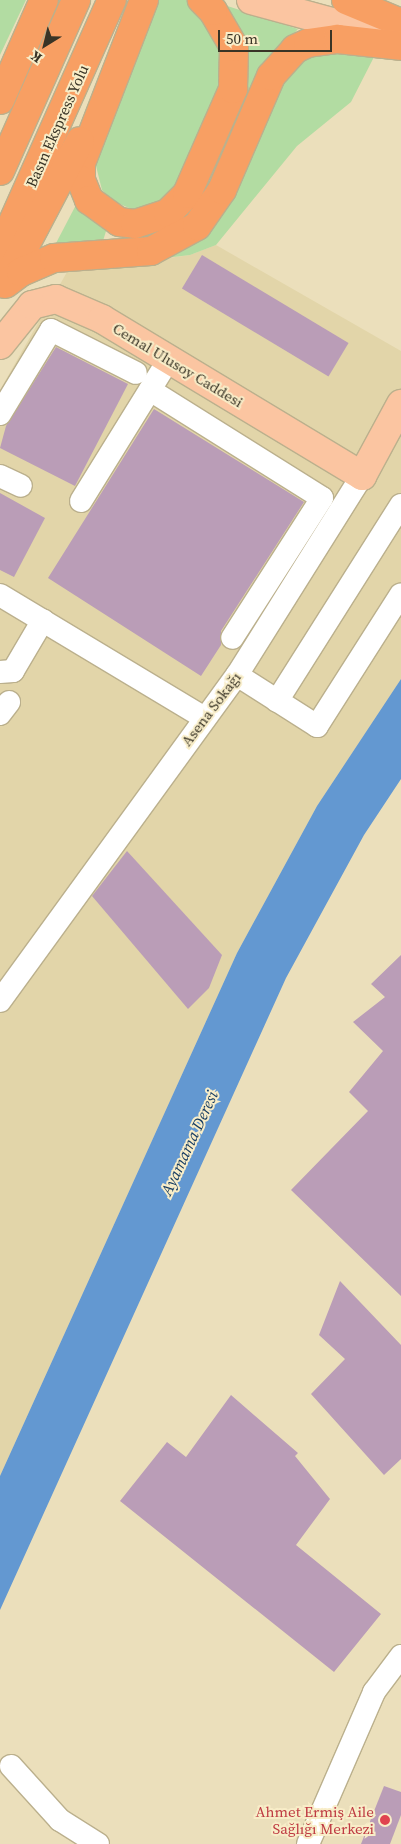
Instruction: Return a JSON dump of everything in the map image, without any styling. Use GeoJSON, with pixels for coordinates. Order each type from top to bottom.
{"type":"FeatureCollection","features":[{"type":"Feature","properties":{"kind":"highway"},"geometry":{"type":"LineString","coordinates":[[0,100],[44,0]]}},
{"type":"Feature","properties":{"kind":"highway"},"geometry":{"type":"LineString","coordinates":[[0,171],[76,0]]}},
{"type":"Feature","properties":{"kind":"highway","name":"Basın Ekspress Yolu"},"geometry":{"type":"LineString","coordinates":[[0,251],[112,0]]}},
{"type":"Feature","properties":{"kind":"highway"},"geometry":{"type":"LineString","coordinates":[[144,0],[104,96],[81,163],[81,180],[89,200],[119,222],[136,224],[168,213],[197,178],[233,89],[234,47],[213,11],[202,0]]}},
{"type":"Feature","properties":{"kind":"highway"},"geometry":{"type":"LineString","coordinates":[[346,0],[401,24]]}},
{"type":"Feature","properties":{"kind":"highway"},"geometry":{"type":"LineString","coordinates":[[3,289],[21,272],[54,258],[151,251],[198,226],[222,190],[271,76],[295,50],[308,43],[338,39],[401,46]]}},
{"type":"Feature","properties":{"kind":"highway"},"geometry":{"type":"LineString","coordinates":[[3,289],[104,96]]}},
{"type":"Feature","properties":{"kind":"main road"},"geometry":{"type":"LineString","coordinates":[[251,0],[401,42]]}},
{"type":"Feature","properties":{"kind":"main road"},"geometry":{"type":"LineString","coordinates":[[308,0],[401,24]]}},
{"type":"Feature","properties":{"kind":"main road","name":"Cemal Ulusoy Caddesi"},"geometry":{"type":"LineString","coordinates":[[0,345],[32,305],[56,299],[102,319],[362,476]]}},
{"type":"Feature","properties":{"kind":"main road","name":"Asena Sokağı"},"geometry":{"type":"LineString","coordinates":[[362,476],[401,404]]}},
{"type":"Feature","properties":{"kind":"street"},"geometry":{"type":"LineString","coordinates":[[0,414],[51,330],[143,381],[322,498],[232,638]]}},
{"type":"Feature","properties":{"kind":"street"},"geometry":{"type":"LineString","coordinates":[[81,500],[143,381],[169,359]]}},
{"type":"Feature","properties":{"kind":"street"},"geometry":{"type":"LineString","coordinates":[[0,476],[21,486]]}},
{"type":"Feature","properties":{"kind":"street","name":"Asena Sokağı"},"geometry":{"type":"LineString","coordinates":[[0,1001],[203,717],[237,675],[362,476]]}},
{"type":"Feature","properties":{"kind":"street"},"geometry":{"type":"LineString","coordinates":[[276,700],[401,505]]}},
{"type":"Feature","properties":{"kind":"street"},"geometry":{"type":"LineString","coordinates":[[237,675],[316,726],[401,594]]}},
{"type":"Feature","properties":{"kind":"street"},"geometry":{"type":"LineString","coordinates":[[0,595],[203,717]]}},
{"type":"Feature","properties":{"kind":"street"},"geometry":{"type":"LineString","coordinates":[[0,672],[13,672],[43,620]]}},
{"type":"Feature","properties":{"kind":"street"},"geometry":{"type":"LineString","coordinates":[[308,1844],[374,1692],[401,1656]]}},
{"type":"Feature","properties":{"kind":"street"},"geometry":{"type":"LineString","coordinates":[[11,1766],[60,1820],[98,1844]]}},
{"type":"Feature","properties":{"kind":"shaded area"},"geometry":{"type":"Polygon","coordinates":[[[216,245],[401,351],[401,679],[317,806],[237,953],[0,1476],[0,390],[67,272],[190,255],[216,245]]]}},
{"type":"Feature","properties":{"kind":"green space"},"geometry":{"type":"Polygon","coordinates":[[[0,0],[26,0],[0,55],[0,0]]]}},
{"type":"Feature","properties":{"kind":"green space"},"geometry":{"type":"Polygon","coordinates":[[[155,0],[186,0],[195,6],[219,42],[223,80],[174,189],[153,206],[136,211],[113,201],[102,190],[95,162],[155,0]]]}},
{"type":"Feature","properties":{"kind":"green space"},"geometry":{"type":"Polygon","coordinates":[[[215,2],[298,29],[253,80],[241,117],[232,115],[215,2]]]}},
{"type":"Feature","properties":{"kind":"green space"},"geometry":{"type":"Polygon","coordinates":[[[333,51],[374,57],[351,102],[297,146],[216,245],[190,255],[157,259],[184,247],[291,63],[333,51]]]}},
{"type":"Feature","properties":{"kind":"green space"},"geometry":{"type":"Polygon","coordinates":[[[77,203],[107,228],[102,244],[54,247],[77,203]]]}},
{"type":"Feature","properties":{"kind":"water","name":"Ayamama Deresi"},"geometry":{"type":"Polygon","coordinates":[[[401,679],[401,779],[364,835],[286,978],[0,1610],[0,1476],[237,953],[317,806],[401,679]]]}},
{"type":"Feature","properties":{"kind":"building"},"geometry":{"type":"Polygon","coordinates":[[[202,255],[349,343],[328,377],[182,288],[202,255]]]}},
{"type":"Feature","properties":{"kind":"building"},"geometry":{"type":"Polygon","coordinates":[[[56,347],[128,384],[75,486],[0,448],[6,426],[56,347]]]}},
{"type":"Feature","properties":{"kind":"building"},"geometry":{"type":"Polygon","coordinates":[[[154,409],[304,502],[221,631],[221,645],[201,676],[48,578],[154,409]]]}},
{"type":"Feature","properties":{"kind":"building"},"geometry":{"type":"Polygon","coordinates":[[[0,493],[45,518],[14,577],[0,570],[0,493]]]}},
{"type":"Feature","properties":{"kind":"building"},"geometry":{"type":"Polygon","coordinates":[[[127,851],[222,955],[209,988],[188,1009],[92,896],[127,851]]]}},
{"type":"Feature","properties":{"kind":"building"},"geometry":{"type":"Polygon","coordinates":[[[401,955],[401,1296],[291,1190],[368,1111],[349,1092],[383,1051],[353,1022],[385,997],[371,984],[401,955]]]}},
{"type":"Feature","properties":{"kind":"building"},"geometry":{"type":"Polygon","coordinates":[[[340,1281],[401,1345],[401,1459],[384,1475],[311,1394],[345,1359],[319,1335],[340,1281]]]}},
{"type":"Feature","properties":{"kind":"building"},"geometry":{"type":"Polygon","coordinates":[[[231,1395],[298,1453],[295,1456],[330,1499],[296,1545],[381,1614],[334,1672],[120,1501],[167,1442],[186,1457],[231,1395]]]}},
{"type":"Feature","properties":{"kind":"building"},"geometry":{"type":"Polygon","coordinates":[[[384,1786],[401,1792],[401,1815],[390,1844],[361,1844],[384,1786]]]}},
{"type":"Feature","properties":{"kind":"place","name":"Ahmet Ermiş Aile Sağlığı Merkezi"},"geometry":{"type":"Point","coordinates":[385,1820]}}]}
